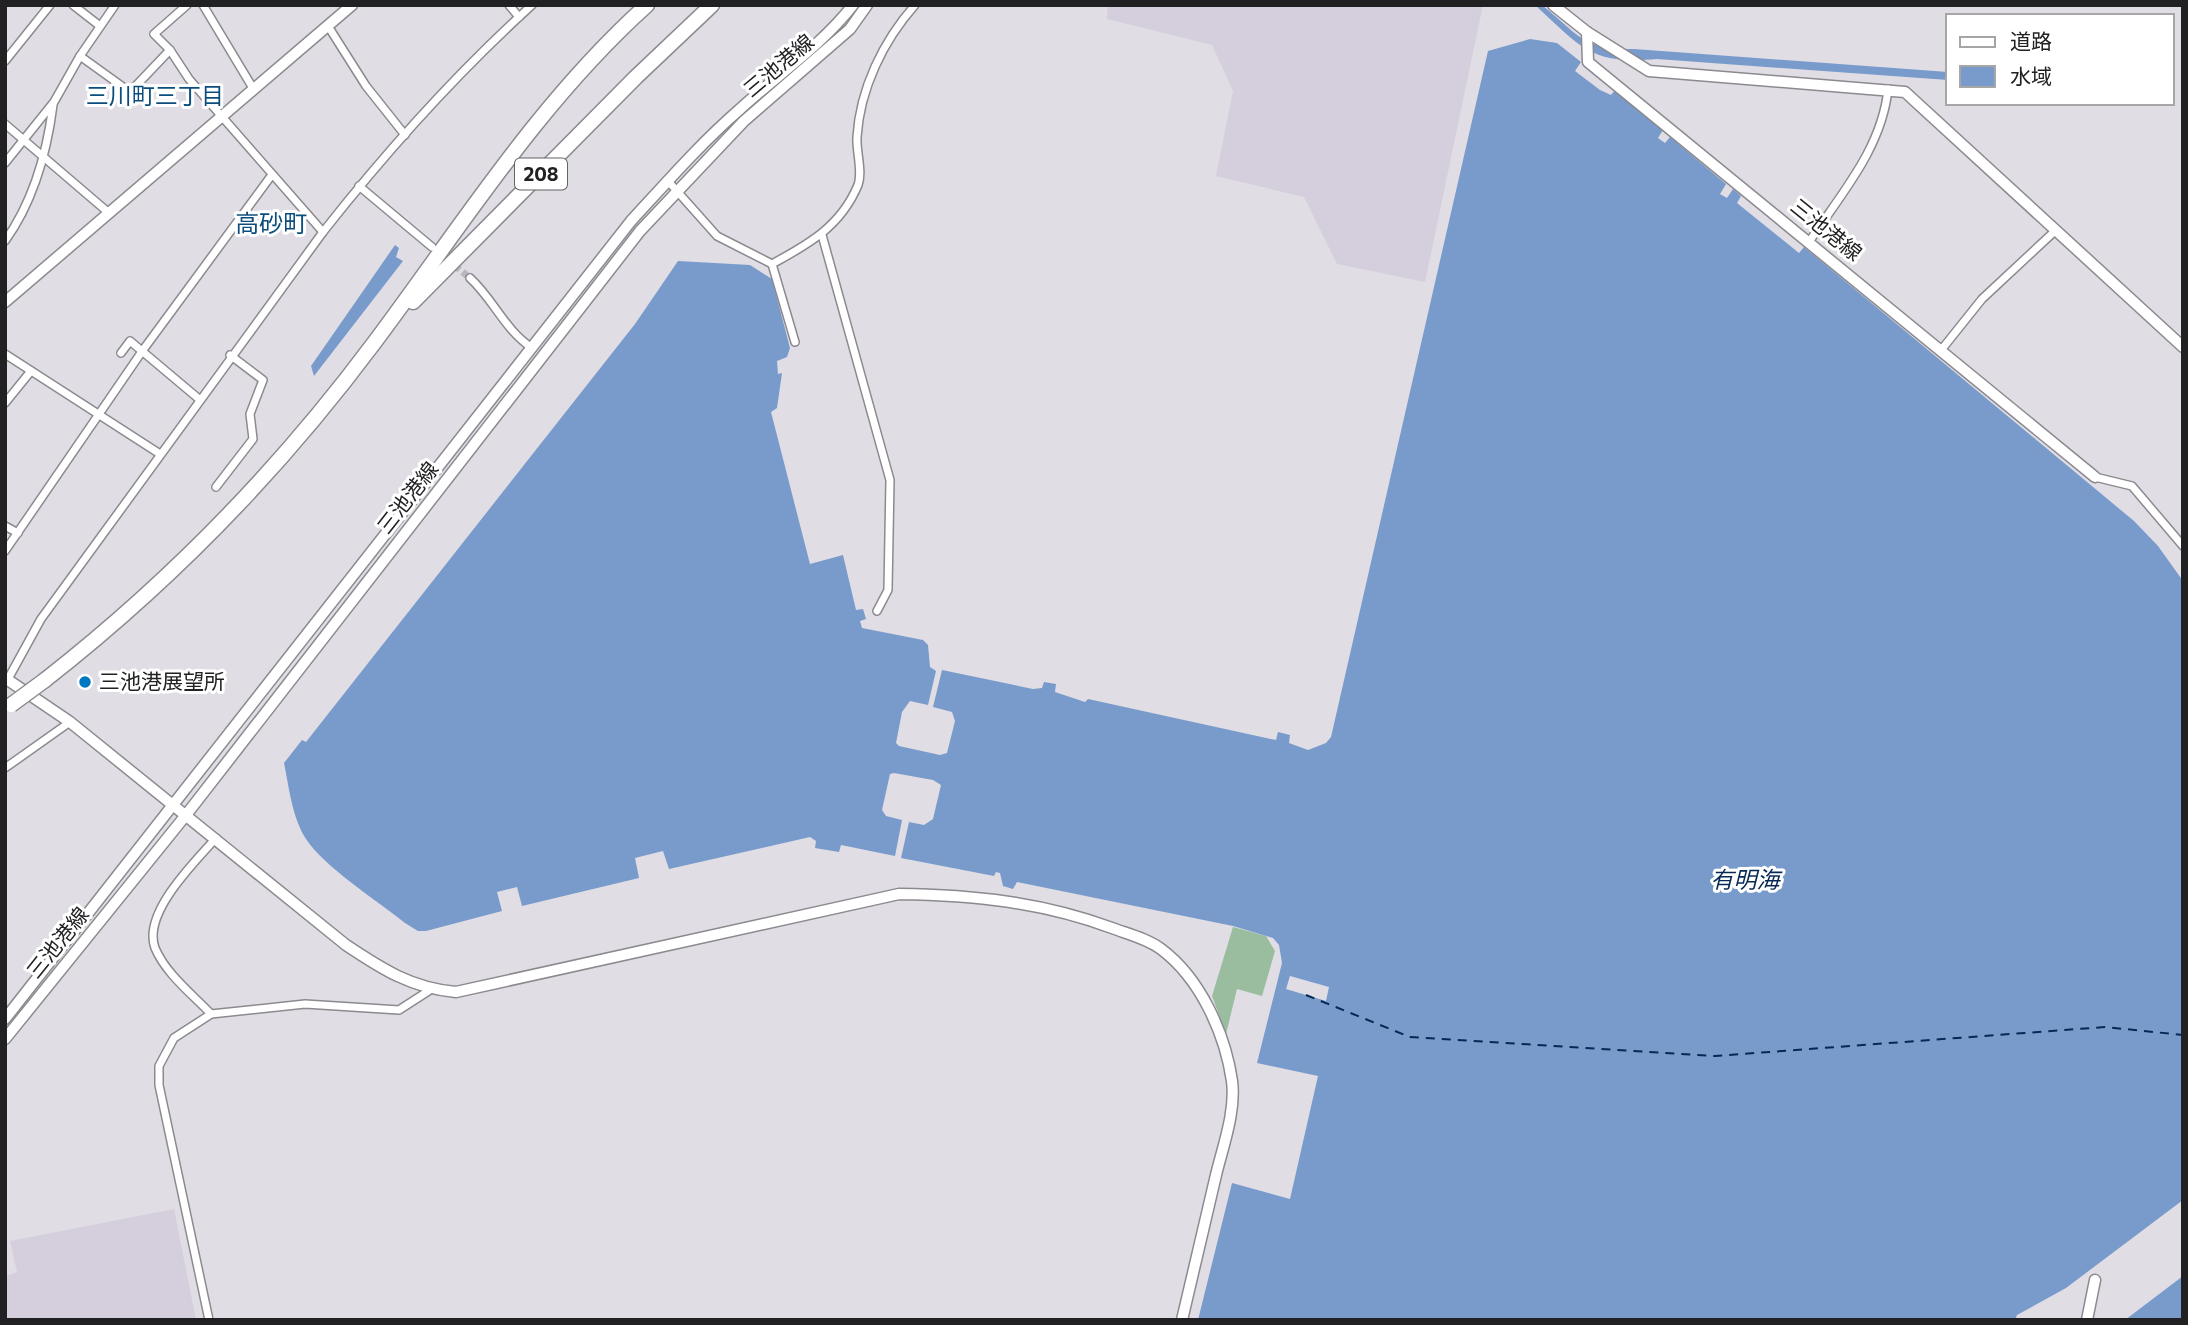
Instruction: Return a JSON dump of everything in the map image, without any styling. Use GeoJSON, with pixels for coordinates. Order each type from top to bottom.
{"type":"FeatureCollection","features":[{"type":"Feature","properties":{"kind":"highway","name":"208"},"geometry":{"type":"LineString","coordinates":[[8,707],[132,608],[215,528],[294,442],[373,345],[546,109],[647,5]]}},
{"type":"Feature","properties":{"kind":"highway","name":"208"},"geometry":{"type":"LineString","coordinates":[[373,345],[636,77],[712,5]]}},
{"type":"Feature","properties":{"kind":"main road"},"geometry":{"type":"LineString","coordinates":[[5,302],[352,5]]}},
{"type":"Feature","properties":{"kind":"main road","name":"三池港線"},"geometry":{"type":"LineString","coordinates":[[5,1019],[598,261],[667,181],[737,111],[824,36],[852,5]]}},
{"type":"Feature","properties":{"kind":"main road","name":"三池港線"},"geometry":{"type":"LineString","coordinates":[[5,1039],[186,815],[608,269],[676,189],[744,121],[850,29],[867,5]]}},
{"type":"Feature","properties":{"kind":"main road"},"geometry":{"type":"LineString","coordinates":[[1553,5],[1587,37],[1649,71],[1888,89],[1915,99],[2183,347]]}},
{"type":"Feature","properties":{"kind":"main road","name":"三池港線"},"geometry":{"type":"LineString","coordinates":[[1587,37],[1588,62],[1942,349],[2095,477]]}},
{"type":"Feature","properties":{"kind":"main road"},"geometry":{"type":"LineString","coordinates":[[6,678],[70,722],[346,945],[387,973],[430,990],[456,992],[899,894],[965,895],[1024,902],[1082,917],[1159,947],[1187,972],[1199,989],[1222,1042],[1232,1083],[1224,1144],[1182,1320]]}},
{"type":"Feature","properties":{"kind":"main road"},"geometry":{"type":"LineString","coordinates":[[2087,1320],[2095,1280]]}},
{"type":"Feature","properties":{"kind":"street"},"geometry":{"type":"LineString","coordinates":[[5,61],[50,5]]}},
{"type":"Feature","properties":{"kind":"street"},"geometry":{"type":"LineString","coordinates":[[73,5],[100,26]]}},
{"type":"Feature","properties":{"kind":"street"},"geometry":{"type":"LineString","coordinates":[[5,163],[54,102],[80,56],[115,5]]}},
{"type":"Feature","properties":{"kind":"street"},"geometry":{"type":"LineString","coordinates":[[187,5],[154,34],[170,50],[188,79],[323,232]]}},
{"type":"Feature","properties":{"kind":"street"},"geometry":{"type":"LineString","coordinates":[[202,5],[254,90]]}},
{"type":"Feature","properties":{"kind":"street"},"geometry":{"type":"LineString","coordinates":[[509,5],[519,17]]}},
{"type":"Feature","properties":{"kind":"street"},"geometry":{"type":"LineString","coordinates":[[6,678],[41,618],[230,355],[323,232],[359,186],[405,135],[532,5]]}},
{"type":"Feature","properties":{"kind":"street"},"geometry":{"type":"LineString","coordinates":[[772,264],[822,235],[850,200],[859,182],[859,110],[868,80],[902,20],[915,5]]}},
{"type":"Feature","properties":{"kind":"street"},"geometry":{"type":"LineString","coordinates":[[328,26],[366,86],[405,135]]}},
{"type":"Feature","properties":{"kind":"street"},"geometry":{"type":"LineString","coordinates":[[80,56],[131,92],[170,50]]}},
{"type":"Feature","properties":{"kind":"street"},"geometry":{"type":"LineString","coordinates":[[1809,242],[1872,149],[1882,122],[1888,89]]}},
{"type":"Feature","properties":{"kind":"street"},"geometry":{"type":"LineString","coordinates":[[5,241],[21,215],[44,156],[54,102]]}},
{"type":"Feature","properties":{"kind":"street"},"geometry":{"type":"LineString","coordinates":[[5,124],[109,213]]}},
{"type":"Feature","properties":{"kind":"street"},"geometry":{"type":"LineString","coordinates":[[5,551],[143,351],[271,176]]}},
{"type":"Feature","properties":{"kind":"street"},"geometry":{"type":"LineString","coordinates":[[667,181],[717,236],[772,264],[795,342]]}},
{"type":"Feature","properties":{"kind":"street"},"geometry":{"type":"LineString","coordinates":[[359,186],[432,247]]}},
{"type":"Feature","properties":{"kind":"street"},"geometry":{"type":"LineString","coordinates":[[1942,349],[1982,299],[2056,230]]}},
{"type":"Feature","properties":{"kind":"street"},"geometry":{"type":"LineString","coordinates":[[822,235],[890,480],[888,590],[877,611]]}},
{"type":"Feature","properties":{"kind":"street"},"geometry":{"type":"LineString","coordinates":[[470,278],[486,292],[507,327],[532,348]]}},
{"type":"Feature","properties":{"kind":"street"},"geometry":{"type":"LineString","coordinates":[[121,353],[130,341],[199,399]]}},
{"type":"Feature","properties":{"kind":"street"},"geometry":{"type":"LineString","coordinates":[[5,354],[102,414],[160,454]]}},
{"type":"Feature","properties":{"kind":"street"},"geometry":{"type":"LineString","coordinates":[[216,487],[253,439],[250,414],[263,380],[230,355]]}},
{"type":"Feature","properties":{"kind":"street"},"geometry":{"type":"LineString","coordinates":[[5,403],[32,371]]}},
{"type":"Feature","properties":{"kind":"street"},"geometry":{"type":"LineString","coordinates":[[2095,477],[2133,486],[2162,517],[2183,546]]}},
{"type":"Feature","properties":{"kind":"street"},"geometry":{"type":"LineString","coordinates":[[5,526],[18,533]]}},
{"type":"Feature","properties":{"kind":"street"},"geometry":{"type":"LineString","coordinates":[[5,768],[70,722]]}},
{"type":"Feature","properties":{"kind":"street"},"geometry":{"type":"LineString","coordinates":[[211,1014],[169,970],[155,946],[154,926],[160,908],[187,870],[216,838]]}},
{"type":"Feature","properties":{"kind":"street"},"geometry":{"type":"LineString","coordinates":[[209,1320],[159,1085],[159,1066],[174,1038],[211,1014],[305,1004],[399,1010],[430,990]]}},
{"type":"Feature","properties":{"kind":"shaded area"},"geometry":{"type":"Polygon","coordinates":[[[1108,5],[1483,5],[1425,282],[1337,264],[1304,197],[1216,176],[1233,91],[1212,45],[1107,19],[1108,5]]]}},
{"type":"Feature","properties":{"kind":"shaded area"},"geometry":{"type":"Polygon","coordinates":[[[174,1209],[196,1320],[5,1320],[5,1276],[17,1272],[10,1241],[174,1209]]]}},
{"type":"Feature","properties":{"kind":"green space"},"geometry":{"type":"Polygon","coordinates":[[[1233,927],[1266,936],[1275,951],[1262,996],[1237,989],[1226,1034],[1212,996],[1233,927]]]}},
{"type":"Feature","properties":{"kind":"water"},"geometry":{"type":"Polygon","coordinates":[[[1535,5],[1542,5],[1583,39],[1604,47],[1946,72],[1946,80],[1657,59],[1616,59],[1588,50],[1535,5]]]}},
{"type":"Feature","properties":{"kind":"water","name":"有明海"},"geometry":{"type":"Polygon","coordinates":[[[1530,39],[1557,43],[1581,62],[1575,71],[1600,90],[1611,95],[1617,88],[1621,91],[1619,95],[1663,130],[1658,138],[1665,143],[1670,137],[1726,184],[1720,194],[1727,198],[1733,189],[1741,196],[1737,203],[1799,253],[1804,247],[2134,521],[2158,546],[2183,581],[2183,1200],[2066,1288],[2017,1315],[2015,1320],[1198,1320],[1232,1183],[1290,1199],[1318,1076],[1257,1063],[1282,963],[1279,945],[1273,938],[1233,926],[1017,882],[1013,889],[1003,886],[1000,873],[996,872],[994,876],[901,858],[909,822],[924,825],[933,819],[941,785],[933,780],[894,773],[890,774],[882,810],[886,816],[902,820],[895,856],[841,845],[839,852],[815,848],[816,841],[810,837],[669,869],[663,851],[635,858],[639,878],[522,906],[517,887],[497,892],[502,911],[426,931],[418,931],[405,923],[352,883],[325,861],[306,839],[294,812],[284,763],[302,740],[306,742],[635,324],[678,261],[750,265],[772,279],[790,348],[787,357],[777,361],[778,374],[782,373],[777,408],[771,412],[810,564],[843,555],[856,610],[863,609],[866,619],[860,621],[862,628],[923,640],[928,645],[930,667],[936,671],[928,705],[910,701],[902,712],[896,743],[899,746],[940,755],[947,753],[955,721],[952,712],[933,707],[942,670],[1033,689],[1042,688],[1044,682],[1056,684],[1055,692],[1085,702],[1088,699],[1276,740],[1278,732],[1290,735],[1289,743],[1308,750],[1326,743],[1331,737],[1488,51],[1530,39]]]}},
{"type":"Feature","properties":{"kind":"water"},"geometry":{"type":"Polygon","coordinates":[[[395,245],[399,248],[396,257],[403,261],[314,376],[311,366],[395,245]]]}},
{"type":"Feature","properties":{"kind":"water"},"geometry":{"type":"Polygon","coordinates":[[[2183,1276],[2183,1320],[2125,1320],[2183,1276]]]}},
{"type":"Feature","properties":{"kind":"pier"},"geometry":{"type":"Polygon","coordinates":[[[1290,976],[1329,987],[1326,1001],[1286,989],[1290,976]]]}},
{"type":"Feature","properties":{"kind":"ferry route"},"geometry":{"type":"LineString","coordinates":[[1306,995],[1410,1037],[1715,1056],[2105,1027],[2183,1035]]}},
{"type":"Feature","properties":{"kind":"tunnel"},"geometry":{"type":"LineString","coordinates":[[438,252],[470,278]]}},
{"type":"Feature","properties":{"kind":"place","name":"三池港展望所"},"geometry":{"type":"Point","coordinates":[85,682]}},
{"type":"Feature","properties":{"kind":"district","name":"三川町三丁目"},"geometry":{"type":"Point","coordinates":[155,96]}},
{"type":"Feature","properties":{"kind":"district","name":"高砂町"},"geometry":{"type":"Point","coordinates":[271,224]}}]}
